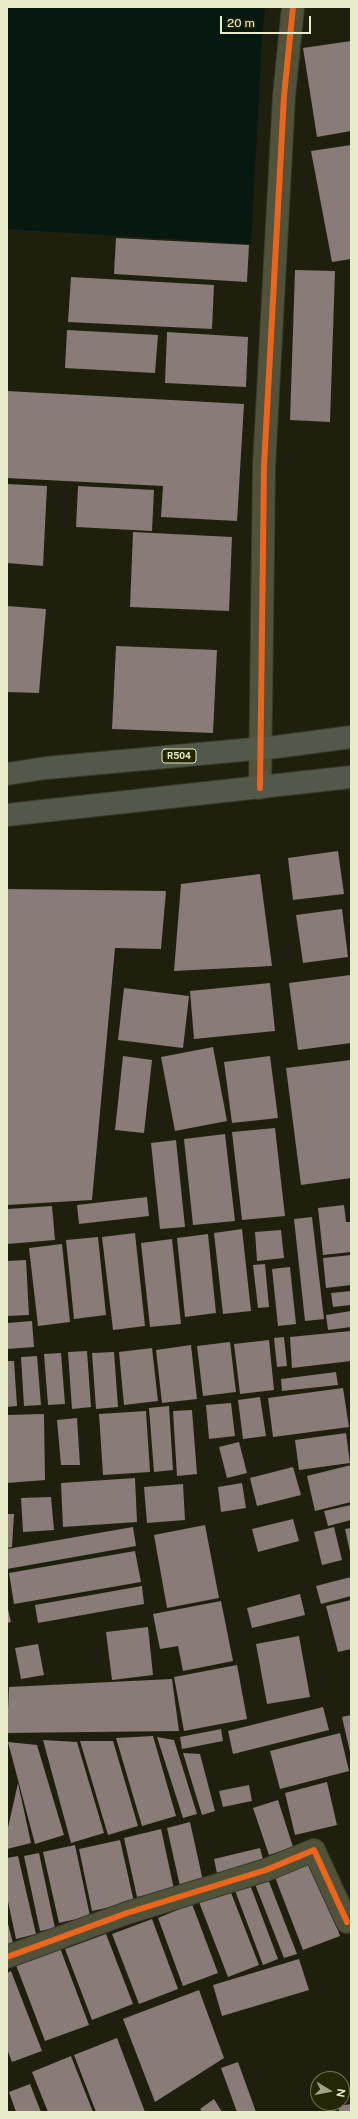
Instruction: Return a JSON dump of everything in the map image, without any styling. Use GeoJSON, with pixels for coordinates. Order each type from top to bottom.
{"type":"FeatureCollection","features":[{"type":"Feature","properties":{"kind":"main road","name":"R504"},"geometry":{"type":"LineString","coordinates":[[7,774],[54,768],[261,749],[351,737]]}},
{"type":"Feature","properties":{"kind":"main road"},"geometry":{"type":"LineString","coordinates":[[7,815],[351,778]]}},
{"type":"Feature","properties":{"kind":"street"},"geometry":{"type":"LineString","coordinates":[[260,788],[264,466],[283,104],[293,7]]}},
{"type":"Feature","properties":{"kind":"street"},"geometry":{"type":"LineString","coordinates":[[7,1957],[127,1913],[266,1870],[314,1850],[347,1922]]}},
{"type":"Feature","properties":{"kind":"shaded area"},"geometry":{"type":"Polygon","coordinates":[[[7,7],[265,7],[262,37],[251,244],[7,229],[7,7]]]}},
{"type":"Feature","properties":{"kind":"building"},"geometry":{"type":"Polygon","coordinates":[[[351,41],[351,131],[317,137],[303,48],[351,41]]]}},
{"type":"Feature","properties":{"kind":"building"},"geometry":{"type":"Polygon","coordinates":[[[351,145],[351,259],[332,262],[311,151],[351,145]]]}},
{"type":"Feature","properties":{"kind":"building"},"geometry":{"type":"Polygon","coordinates":[[[116,238],[249,245],[247,282],[114,274],[116,238]]]}},
{"type":"Feature","properties":{"kind":"building"},"geometry":{"type":"Polygon","coordinates":[[[295,270],[335,271],[330,422],[290,420],[295,270]]]}},
{"type":"Feature","properties":{"kind":"building"},"geometry":{"type":"Polygon","coordinates":[[[71,277],[214,285],[212,329],[68,322],[71,277]]]}},
{"type":"Feature","properties":{"kind":"building"},"geometry":{"type":"Polygon","coordinates":[[[67,330],[158,335],[155,373],[65,368],[67,330]]]}},
{"type":"Feature","properties":{"kind":"building"},"geometry":{"type":"Polygon","coordinates":[[[167,332],[248,337],[246,387],[165,383],[167,332]]]}},
{"type":"Feature","properties":{"kind":"building"},"geometry":{"type":"Polygon","coordinates":[[[7,391],[244,404],[237,521],[161,517],[163,486],[7,478],[7,391]]]}},
{"type":"Feature","properties":{"kind":"building"},"geometry":{"type":"Polygon","coordinates":[[[7,484],[47,486],[43,566],[7,563],[7,484]]]}},
{"type":"Feature","properties":{"kind":"building"},"geometry":{"type":"Polygon","coordinates":[[[78,486],[154,490],[152,531],[76,527],[78,486]]]}},
{"type":"Feature","properties":{"kind":"building"},"geometry":{"type":"Polygon","coordinates":[[[133,532],[232,537],[229,611],[130,607],[133,532]]]}},
{"type":"Feature","properties":{"kind":"building"},"geometry":{"type":"Polygon","coordinates":[[[7,606],[46,609],[39,693],[7,692],[7,606]]]}},
{"type":"Feature","properties":{"kind":"building"},"geometry":{"type":"Polygon","coordinates":[[[116,646],[217,650],[213,733],[112,729],[116,646]]]}},
{"type":"Feature","properties":{"kind":"building"},"geometry":{"type":"Polygon","coordinates":[[[338,851],[344,894],[293,900],[288,858],[338,851]]]}},
{"type":"Feature","properties":{"kind":"building"},"geometry":{"type":"Polygon","coordinates":[[[260,874],[272,966],[174,971],[181,884],[260,874]]]}},
{"type":"Feature","properties":{"kind":"building"},"geometry":{"type":"Polygon","coordinates":[[[7,889],[166,891],[161,949],[115,948],[92,1200],[7,1205],[7,889]]]}},
{"type":"Feature","properties":{"kind":"building"},"geometry":{"type":"Polygon","coordinates":[[[342,909],[348,957],[303,963],[296,915],[342,909]]]}},
{"type":"Feature","properties":{"kind":"building"},"geometry":{"type":"Polygon","coordinates":[[[350,975],[351,1043],[298,1050],[289,983],[350,975]]]}},
{"type":"Feature","properties":{"kind":"building"},"geometry":{"type":"Polygon","coordinates":[[[270,983],[275,1031],[194,1039],[190,991],[270,983]]]}},
{"type":"Feature","properties":{"kind":"building"},"geometry":{"type":"Polygon","coordinates":[[[124,988],[189,996],[183,1048],[118,1040],[124,988]]]}},
{"type":"Feature","properties":{"kind":"building"},"geometry":{"type":"Polygon","coordinates":[[[213,1047],[227,1121],[175,1131],[161,1057],[213,1047]]]}},
{"type":"Feature","properties":{"kind":"building"},"geometry":{"type":"Polygon","coordinates":[[[123,1056],[152,1060],[144,1133],[115,1130],[123,1056]]]}},
{"type":"Feature","properties":{"kind":"building"},"geometry":{"type":"Polygon","coordinates":[[[270,1056],[278,1118],[232,1123],[224,1062],[270,1056]]]}},
{"type":"Feature","properties":{"kind":"building"},"geometry":{"type":"Polygon","coordinates":[[[351,1060],[351,1178],[301,1185],[286,1068],[351,1060]]]}},
{"type":"Feature","properties":{"kind":"building"},"geometry":{"type":"Polygon","coordinates":[[[275,1128],[285,1216],[242,1220],[232,1132],[275,1128]]]}},
{"type":"Feature","properties":{"kind":"building"},"geometry":{"type":"Polygon","coordinates":[[[225,1134],[235,1221],[193,1225],[184,1139],[225,1134]]]}},
{"type":"Feature","properties":{"kind":"building"},"geometry":{"type":"Polygon","coordinates":[[[176,1140],[185,1227],[160,1229],[151,1143],[176,1140]]]}},
{"type":"Feature","properties":{"kind":"building"},"geometry":{"type":"Polygon","coordinates":[[[147,1197],[149,1216],[79,1224],[77,1205],[147,1197]]]}},
{"type":"Feature","properties":{"kind":"building"},"geometry":{"type":"Polygon","coordinates":[[[344,1205],[346,1222],[350,1222],[351,1252],[323,1255],[318,1208],[344,1205]]]}},
{"type":"Feature","properties":{"kind":"building"},"geometry":{"type":"Polygon","coordinates":[[[52,1206],[55,1240],[7,1244],[7,1209],[52,1206]]]}},
{"type":"Feature","properties":{"kind":"building"},"geometry":{"type":"Polygon","coordinates":[[[312,1217],[324,1319],[305,1321],[294,1219],[312,1217]]]}},
{"type":"Feature","properties":{"kind":"building"},"geometry":{"type":"Polygon","coordinates":[[[242,1229],[251,1311],[223,1314],[214,1233],[242,1229]]]}},
{"type":"Feature","properties":{"kind":"building"},"geometry":{"type":"Polygon","coordinates":[[[281,1230],[284,1258],[257,1261],[255,1232],[281,1230]]]}},
{"type":"Feature","properties":{"kind":"building"},"geometry":{"type":"Polygon","coordinates":[[[135,1233],[145,1326],[113,1330],[102,1237],[135,1233]]]}},
{"type":"Feature","properties":{"kind":"building"},"geometry":{"type":"Polygon","coordinates":[[[208,1234],[216,1313],[185,1317],[177,1238],[208,1234]]]}},
{"type":"Feature","properties":{"kind":"building"},"geometry":{"type":"Polygon","coordinates":[[[98,1237],[106,1315],[74,1319],[66,1240],[98,1237]]]}},
{"type":"Feature","properties":{"kind":"building"},"geometry":{"type":"Polygon","coordinates":[[[172,1239],[181,1324],[150,1327],[141,1243],[172,1239]]]}},
{"type":"Feature","properties":{"kind":"building"},"geometry":{"type":"Polygon","coordinates":[[[62,1244],[70,1322],[38,1326],[29,1248],[62,1244]]]}},
{"type":"Feature","properties":{"kind":"building"},"geometry":{"type":"Polygon","coordinates":[[[351,1255],[351,1285],[326,1288],[323,1258],[351,1255]]]}},
{"type":"Feature","properties":{"kind":"building"},"geometry":{"type":"Polygon","coordinates":[[[26,1260],[29,1315],[7,1316],[7,1261],[26,1260]]]}},
{"type":"Feature","properties":{"kind":"building"},"geometry":{"type":"Polygon","coordinates":[[[265,1264],[269,1307],[258,1308],[253,1265],[265,1264]]]}},
{"type":"Feature","properties":{"kind":"building"},"geometry":{"type":"Polygon","coordinates":[[[290,1267],[296,1324],[278,1326],[272,1269],[290,1267]]]}},
{"type":"Feature","properties":{"kind":"building"},"geometry":{"type":"Polygon","coordinates":[[[351,1291],[351,1305],[333,1307],[331,1293],[351,1291]]]}},
{"type":"Feature","properties":{"kind":"building"},"geometry":{"type":"Polygon","coordinates":[[[351,1311],[351,1327],[328,1330],[326,1315],[351,1311]]]}},
{"type":"Feature","properties":{"kind":"building"},"geometry":{"type":"Polygon","coordinates":[[[32,1321],[34,1347],[7,1349],[7,1323],[32,1321]]]}},
{"type":"Feature","properties":{"kind":"building"},"geometry":{"type":"Polygon","coordinates":[[[351,1331],[351,1361],[292,1368],[290,1337],[351,1331]]]}},
{"type":"Feature","properties":{"kind":"building"},"geometry":{"type":"Polygon","coordinates":[[[284,1337],[287,1366],[277,1367],[274,1338],[284,1337]]]}},
{"type":"Feature","properties":{"kind":"building"},"geometry":{"type":"Polygon","coordinates":[[[269,1340],[274,1390],[240,1394],[234,1344],[269,1340]]]}},
{"type":"Feature","properties":{"kind":"building"},"geometry":{"type":"Polygon","coordinates":[[[230,1342],[236,1392],[203,1396],[197,1346],[230,1342]]]}},
{"type":"Feature","properties":{"kind":"building"},"geometry":{"type":"Polygon","coordinates":[[[191,1345],[197,1399],[162,1403],[156,1350],[191,1345]]]}},
{"type":"Feature","properties":{"kind":"building"},"geometry":{"type":"Polygon","coordinates":[[[152,1348],[158,1401],[124,1405],[119,1352],[152,1348]]]}},
{"type":"Feature","properties":{"kind":"building"},"geometry":{"type":"Polygon","coordinates":[[[87,1351],[91,1407],[72,1409],[68,1352],[87,1351]]]}},
{"type":"Feature","properties":{"kind":"building"},"geometry":{"type":"Polygon","coordinates":[[[114,1352],[118,1407],[96,1409],[92,1353],[114,1352]]]}},
{"type":"Feature","properties":{"kind":"building"},"geometry":{"type":"Polygon","coordinates":[[[61,1353],[65,1404],[48,1405],[44,1354],[61,1353]]]}},
{"type":"Feature","properties":{"kind":"building"},"geometry":{"type":"Polygon","coordinates":[[[37,1356],[41,1405],[24,1406],[21,1357],[37,1356]]]}},
{"type":"Feature","properties":{"kind":"building"},"geometry":{"type":"Polygon","coordinates":[[[7,1361],[14,1361],[17,1406],[7,1407],[7,1361]]]}},
{"type":"Feature","properties":{"kind":"building"},"geometry":{"type":"Polygon","coordinates":[[[336,1372],[338,1385],[282,1391],[281,1379],[336,1372]]]}},
{"type":"Feature","properties":{"kind":"building"},"geometry":{"type":"Polygon","coordinates":[[[343,1388],[349,1427],[273,1437],[268,1398],[343,1388]]]}},
{"type":"Feature","properties":{"kind":"building"},"geometry":{"type":"Polygon","coordinates":[[[260,1397],[266,1436],[243,1439],[238,1400],[260,1397]]]}},
{"type":"Feature","properties":{"kind":"building"},"geometry":{"type":"Polygon","coordinates":[[[231,1403],[235,1436],[209,1439],[206,1405],[231,1403]]]}},
{"type":"Feature","properties":{"kind":"building"},"geometry":{"type":"Polygon","coordinates":[[[169,1406],[173,1470],[154,1472],[149,1408],[169,1406]]]}},
{"type":"Feature","properties":{"kind":"building"},"geometry":{"type":"Polygon","coordinates":[[[192,1410],[197,1474],[177,1476],[173,1411],[192,1410]]]}},
{"type":"Feature","properties":{"kind":"building"},"geometry":{"type":"Polygon","coordinates":[[[146,1411],[150,1472],[103,1475],[99,1414],[146,1411]]]}},
{"type":"Feature","properties":{"kind":"building"},"geometry":{"type":"Polygon","coordinates":[[[44,1414],[45,1480],[7,1483],[7,1415],[44,1414]]]}},
{"type":"Feature","properties":{"kind":"building"},"geometry":{"type":"Polygon","coordinates":[[[77,1418],[80,1465],[61,1465],[57,1420],[77,1418]]]}},
{"type":"Feature","properties":{"kind":"building"},"geometry":{"type":"Polygon","coordinates":[[[346,1433],[350,1463],[299,1470],[295,1440],[346,1433]]]}},
{"type":"Feature","properties":{"kind":"building"},"geometry":{"type":"Polygon","coordinates":[[[239,1442],[247,1473],[227,1478],[219,1447],[239,1442]]]}},
{"type":"Feature","properties":{"kind":"building"},"geometry":{"type":"Polygon","coordinates":[[[351,1465],[351,1502],[315,1511],[307,1476],[351,1465]]]}},
{"type":"Feature","properties":{"kind":"building"},"geometry":{"type":"Polygon","coordinates":[[[293,1467],[301,1495],[257,1506],[250,1478],[293,1467]]]}},
{"type":"Feature","properties":{"kind":"building"},"geometry":{"type":"Polygon","coordinates":[[[135,1478],[137,1522],[63,1527],[61,1483],[135,1478]]]}},
{"type":"Feature","properties":{"kind":"building"},"geometry":{"type":"Polygon","coordinates":[[[242,1483],[246,1508],[221,1512],[218,1487],[242,1483]]]}},
{"type":"Feature","properties":{"kind":"building"},"geometry":{"type":"Polygon","coordinates":[[[183,1484],[185,1520],[147,1523],[144,1487],[183,1484]]]}},
{"type":"Feature","properties":{"kind":"building"},"geometry":{"type":"Polygon","coordinates":[[[51,1497],[54,1530],[23,1532],[21,1498],[51,1497]]]}},
{"type":"Feature","properties":{"kind":"building"},"geometry":{"type":"Polygon","coordinates":[[[351,1505],[351,1520],[328,1526],[324,1511],[351,1505]]]}},
{"type":"Feature","properties":{"kind":"building"},"geometry":{"type":"Polygon","coordinates":[[[7,1514],[14,1514],[12,1547],[7,1548],[7,1514]]]}},
{"type":"Feature","properties":{"kind":"building"},"geometry":{"type":"Polygon","coordinates":[[[293,1519],[299,1541],[258,1552],[252,1529],[293,1519]]]}},
{"type":"Feature","properties":{"kind":"building"},"geometry":{"type":"Polygon","coordinates":[[[205,1525],[219,1598],[167,1608],[154,1535],[205,1525]]]}},
{"type":"Feature","properties":{"kind":"building"},"geometry":{"type":"Polygon","coordinates":[[[133,1527],[136,1546],[7,1569],[7,1549],[133,1527]]]}},
{"type":"Feature","properties":{"kind":"building"},"geometry":{"type":"Polygon","coordinates":[[[334,1527],[342,1560],[322,1565],[314,1532],[334,1527]]]}},
{"type":"Feature","properties":{"kind":"building"},"geometry":{"type":"Polygon","coordinates":[[[351,1528],[351,1552],[350,1552],[345,1529],[351,1528]]]}},
{"type":"Feature","properties":{"kind":"building"},"geometry":{"type":"Polygon","coordinates":[[[135,1551],[141,1582],[14,1604],[9,1573],[135,1551]]]}},
{"type":"Feature","properties":{"kind":"building"},"geometry":{"type":"Polygon","coordinates":[[[351,1577],[351,1596],[321,1604],[316,1586],[351,1577]]]}},
{"type":"Feature","properties":{"kind":"building"},"geometry":{"type":"Polygon","coordinates":[[[142,1586],[144,1604],[38,1623],[35,1605],[142,1586]]]}},
{"type":"Feature","properties":{"kind":"building"},"geometry":{"type":"Polygon","coordinates":[[[300,1594],[305,1615],[252,1628],[247,1608],[300,1594]]]}},
{"type":"Feature","properties":{"kind":"building"},"geometry":{"type":"Polygon","coordinates":[[[351,1600],[351,1649],[338,1652],[326,1606],[351,1600]]]}},
{"type":"Feature","properties":{"kind":"building"},"geometry":{"type":"Polygon","coordinates":[[[221,1601],[233,1661],[183,1671],[178,1646],[160,1649],[153,1614],[221,1601]]]}},
{"type":"Feature","properties":{"kind":"building"},"geometry":{"type":"Polygon","coordinates":[[[7,1605],[11,1622],[7,1623],[7,1605]]]}},
{"type":"Feature","properties":{"kind":"building"},"geometry":{"type":"Polygon","coordinates":[[[148,1627],[153,1675],[112,1680],[106,1632],[148,1627]]]}},
{"type":"Feature","properties":{"kind":"building"},"geometry":{"type":"Polygon","coordinates":[[[299,1636],[310,1697],[267,1704],[256,1644],[299,1636]]]}},
{"type":"Feature","properties":{"kind":"building"},"geometry":{"type":"Polygon","coordinates":[[[38,1644],[44,1675],[21,1679],[15,1648],[38,1644]]]}},
{"type":"Feature","properties":{"kind":"building"},"geometry":{"type":"Polygon","coordinates":[[[237,1665],[247,1719],[184,1731],[174,1677],[237,1665]]]}},
{"type":"Feature","properties":{"kind":"building"},"geometry":{"type":"Polygon","coordinates":[[[172,1679],[179,1731],[7,1733],[9,1687],[172,1679]]]}},
{"type":"Feature","properties":{"kind":"building"},"geometry":{"type":"Polygon","coordinates":[[[323,1707],[329,1730],[233,1754],[228,1731],[323,1707]]]}},
{"type":"Feature","properties":{"kind":"building"},"geometry":{"type":"Polygon","coordinates":[[[351,1715],[351,1752],[350,1752],[342,1717],[351,1715]]]}},
{"type":"Feature","properties":{"kind":"building"},"geometry":{"type":"Polygon","coordinates":[[[221,1729],[223,1741],[182,1749],[180,1737],[221,1729]]]}},
{"type":"Feature","properties":{"kind":"building"},"geometry":{"type":"Polygon","coordinates":[[[340,1733],[349,1771],[280,1789],[270,1751],[340,1733]]]}},
{"type":"Feature","properties":{"kind":"building"},"geometry":{"type":"Polygon","coordinates":[[[153,1736],[176,1816],[142,1826],[116,1738],[153,1736]]]}},
{"type":"Feature","properties":{"kind":"building"},"geometry":{"type":"Polygon","coordinates":[[[157,1737],[174,1740],[197,1814],[183,1818],[157,1737]]]}},
{"type":"Feature","properties":{"kind":"building"},"geometry":{"type":"Polygon","coordinates":[[[43,1740],[77,1742],[104,1833],[71,1843],[43,1740]]]}},
{"type":"Feature","properties":{"kind":"building"},"geometry":{"type":"Polygon","coordinates":[[[80,1741],[113,1741],[138,1826],[108,1835],[80,1741]]]}},
{"type":"Feature","properties":{"kind":"building"},"geometry":{"type":"Polygon","coordinates":[[[8,1742],[37,1745],[64,1835],[35,1844],[8,1742]]]}},
{"type":"Feature","properties":{"kind":"building"},"geometry":{"type":"Polygon","coordinates":[[[183,1753],[200,1754],[215,1811],[202,1815],[183,1753]]]}},
{"type":"Feature","properties":{"kind":"building"},"geometry":{"type":"Polygon","coordinates":[[[327,1782],[337,1825],[295,1835],[285,1793],[327,1782]]]}},
{"type":"Feature","properties":{"kind":"building"},"geometry":{"type":"Polygon","coordinates":[[[18,1783],[31,1843],[7,1849],[7,1832],[18,1783]]]}},
{"type":"Feature","properties":{"kind":"building"},"geometry":{"type":"Polygon","coordinates":[[[249,1785],[252,1801],[223,1807],[219,1791],[249,1785]]]}},
{"type":"Feature","properties":{"kind":"building"},"geometry":{"type":"Polygon","coordinates":[[[278,1800],[293,1847],[269,1855],[253,1808],[278,1800]]]}},
{"type":"Feature","properties":{"kind":"building"},"geometry":{"type":"Polygon","coordinates":[[[190,1822],[203,1881],[180,1886],[167,1828],[190,1822]]]}},
{"type":"Feature","properties":{"kind":"building"},"geometry":{"type":"Polygon","coordinates":[[[161,1829],[174,1889],[137,1897],[124,1838],[161,1829]]]}},
{"type":"Feature","properties":{"kind":"building"},"geometry":{"type":"Polygon","coordinates":[[[120,1840],[134,1902],[92,1911],[79,1849],[120,1840]]]}},
{"type":"Feature","properties":{"kind":"building"},"geometry":{"type":"Polygon","coordinates":[[[75,1845],[90,1916],[59,1923],[43,1852],[75,1845]]]}},
{"type":"Feature","properties":{"kind":"building"},"geometry":{"type":"Polygon","coordinates":[[[260,1848],[265,1867],[218,1878],[214,1859],[260,1848]]]}},
{"type":"Feature","properties":{"kind":"building"},"geometry":{"type":"Polygon","coordinates":[[[39,1853],[55,1928],[40,1931],[24,1856],[39,1853]]]}},
{"type":"Feature","properties":{"kind":"building"},"geometry":{"type":"Polygon","coordinates":[[[18,1856],[36,1934],[16,1939],[7,1897],[7,1858],[18,1856]]]}},
{"type":"Feature","properties":{"kind":"building"},"geometry":{"type":"Polygon","coordinates":[[[311,1857],[340,1936],[303,1950],[273,1872],[311,1857]]]}},
{"type":"Feature","properties":{"kind":"building"},"geometry":{"type":"Polygon","coordinates":[[[266,1874],[297,1954],[284,1958],[253,1879],[266,1874]]]}},
{"type":"Feature","properties":{"kind":"building"},"geometry":{"type":"Polygon","coordinates":[[[249,1882],[278,1959],[263,1965],[234,1888],[249,1882]]]}},
{"type":"Feature","properties":{"kind":"building"},"geometry":{"type":"Polygon","coordinates":[[[230,1890],[259,1965],[228,1977],[199,1902],[230,1890]]]}},
{"type":"Feature","properties":{"kind":"building"},"geometry":{"type":"Polygon","coordinates":[[[192,1904],[218,1973],[183,1986],[158,1918],[192,1904]]]}},
{"type":"Feature","properties":{"kind":"building"},"geometry":{"type":"Polygon","coordinates":[[[152,1919],[178,1989],[139,2004],[112,1934],[152,1919]]]}},
{"type":"Feature","properties":{"kind":"building"},"geometry":{"type":"Polygon","coordinates":[[[7,1920],[13,1943],[7,1944],[7,1920]]]}},
{"type":"Feature","properties":{"kind":"building"},"geometry":{"type":"Polygon","coordinates":[[[106,1934],[133,2004],[92,2020],[65,1949],[106,1934]]]}},
{"type":"Feature","properties":{"kind":"building"},"geometry":{"type":"Polygon","coordinates":[[[60,1948],[89,2025],[45,2041],[16,1965],[60,1948]]]}},
{"type":"Feature","properties":{"kind":"building"},"geometry":{"type":"Polygon","coordinates":[[[299,1959],[309,1990],[222,2016],[213,1985],[299,1959]]]}},
{"type":"Feature","properties":{"kind":"building"},"geometry":{"type":"Polygon","coordinates":[[[11,1971],[42,2051],[12,2062],[7,2049],[7,1973],[11,1971]]]}},
{"type":"Feature","properties":{"kind":"building"},"geometry":{"type":"Polygon","coordinates":[[[199,1990],[224,2058],[155,2102],[123,2019],[199,1990]]]}},
{"type":"Feature","properties":{"kind":"building"},"geometry":{"type":"Polygon","coordinates":[[[117,2038],[145,2112],[96,2112],[74,2055],[117,2038]]]}},
{"type":"Feature","properties":{"kind":"building"},"geometry":{"type":"Polygon","coordinates":[[[71,2056],[93,2112],[48,2112],[32,2072],[71,2056]]]}},
{"type":"Feature","properties":{"kind":"building"},"geometry":{"type":"Polygon","coordinates":[[[238,2062],[256,2112],[237,2112],[221,2068],[238,2062]]]}},
{"type":"Feature","properties":{"kind":"building"},"geometry":{"type":"Polygon","coordinates":[[[30,2084],[41,2112],[16,2112],[9,2092],[30,2084]]]}},
{"type":"Feature","properties":{"kind":"building"},"geometry":{"type":"Polygon","coordinates":[[[214,2099],[222,2112],[202,2112],[200,2109],[214,2099]]]}},
{"type":"Feature","properties":{"kind":"building"},"geometry":{"type":"Polygon","coordinates":[[[350,2104],[351,2112],[339,2112],[350,2111],[350,2104]]]}},
{"type":"Feature","properties":{"kind":"cycle path"},"geometry":{"type":"LineString","coordinates":[[260,788],[264,466],[284,96],[293,7]]}},
{"type":"Feature","properties":{"kind":"cycle path"},"geometry":{"type":"LineString","coordinates":[[7,1957],[127,1913],[266,1870],[314,1850],[347,1922]]}}]}
